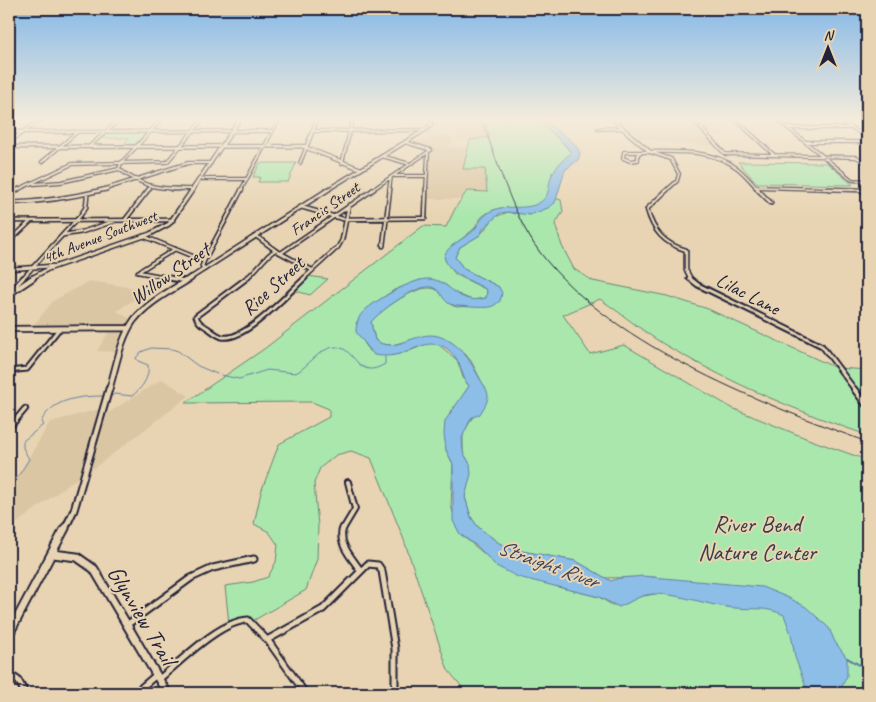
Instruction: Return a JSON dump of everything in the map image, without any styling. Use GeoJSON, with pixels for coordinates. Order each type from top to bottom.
{"type":"FeatureCollection","features":[{"type":"Feature","properties":{"kind":"street"},"geometry":{"type":"LineString","coordinates":[[42,162],[53,152]]}},
{"type":"Feature","properties":{"kind":"street"},"geometry":{"type":"LineString","coordinates":[[119,169],[121,163],[131,152]]}},
{"type":"Feature","properties":{"kind":"street"},"geometry":{"type":"LineString","coordinates":[[9,196],[17,190],[72,164],[167,162],[176,152]]}},
{"type":"Feature","properties":{"kind":"street","name":"4th Avenue Southwest"},"geometry":{"type":"LineString","coordinates":[[9,294],[29,280],[59,265],[164,227],[173,220],[218,152]]}},
{"type":"Feature","properties":{"kind":"street"},"geometry":{"type":"LineString","coordinates":[[205,269],[202,266],[204,261],[261,152]]}},
{"type":"Feature","properties":{"kind":"street"},"geometry":{"type":"LineString","coordinates":[[300,163],[304,152]]}},
{"type":"Feature","properties":{"kind":"street"},"geometry":{"type":"LineString","coordinates":[[317,152],[361,169]]}},
{"type":"Feature","properties":{"kind":"street"},"geometry":{"type":"LineString","coordinates":[[342,162],[345,152]]}},
{"type":"Feature","properties":{"kind":"street","name":"Willow Street"},"geometry":{"type":"LineString","coordinates":[[9,634],[53,554],[78,499],[128,328],[134,320],[144,309],[389,152]]}},
{"type":"Feature","properties":{"kind":"street"},"geometry":{"type":"LineString","coordinates":[[641,152],[638,154],[638,160],[630,161],[623,158],[624,152],[641,152],[650,152],[695,154],[718,158],[737,168],[771,203]]}},
{"type":"Feature","properties":{"kind":"street","name":"Lilac Lane"},"geometry":{"type":"LineString","coordinates":[[650,152],[671,159],[680,176],[650,205],[647,210],[650,221],[662,240],[676,248],[686,250],[684,268],[694,282],[822,346],[867,406]]}},
{"type":"Feature","properties":{"kind":"street"},"geometry":{"type":"LineString","coordinates":[[723,152],[725,154],[858,157],[867,163]]}},
{"type":"Feature","properties":{"kind":"street"},"geometry":{"type":"LineString","coordinates":[[770,152],[773,155]]}},
{"type":"Feature","properties":{"kind":"street"},"geometry":{"type":"LineString","coordinates":[[817,152],[853,181],[867,181]]}},
{"type":"Feature","properties":{"kind":"street"},"geometry":{"type":"LineString","coordinates":[[301,207],[346,219],[425,218],[428,153]]}},
{"type":"Feature","properties":{"kind":"street","name":"Francis Street"},"geometry":{"type":"LineString","coordinates":[[281,253],[332,216],[428,153]]}},
{"type":"Feature","properties":{"kind":"street"},"geometry":{"type":"LineString","coordinates":[[382,156],[411,164]]}},
{"type":"Feature","properties":{"kind":"street"},"geometry":{"type":"LineString","coordinates":[[9,203],[51,200],[87,194],[188,164],[211,163]]}},
{"type":"Feature","properties":{"kind":"street"},"geometry":{"type":"LineString","coordinates":[[31,184],[61,182],[119,169],[135,181],[150,188],[194,189]]}},
{"type":"Feature","properties":{"kind":"street"},"geometry":{"type":"LineString","coordinates":[[382,246],[392,176],[426,176]]}},
{"type":"Feature","properties":{"kind":"street"},"geometry":{"type":"LineString","coordinates":[[200,179],[247,179]]}},
{"type":"Feature","properties":{"kind":"street"},"geometry":{"type":"LineString","coordinates":[[39,181],[42,184]]}},
{"type":"Feature","properties":{"kind":"street"},"geometry":{"type":"LineString","coordinates":[[754,186],[861,190],[867,194]]}},
{"type":"Feature","properties":{"kind":"street"},"geometry":{"type":"LineString","coordinates":[[124,220],[150,188]]}},
{"type":"Feature","properties":{"kind":"street"},"geometry":{"type":"LineString","coordinates":[[9,294],[86,207],[87,194]]}},
{"type":"Feature","properties":{"kind":"street","name":"Rice Street"},"geometry":{"type":"LineString","coordinates":[[275,250],[269,254],[255,272],[200,311],[195,318],[198,322],[221,337],[235,336],[258,321],[340,243],[349,205]]}},
{"type":"Feature","properties":{"kind":"street"},"geometry":{"type":"LineString","coordinates":[[62,235],[82,232],[118,220]]}},
{"type":"Feature","properties":{"kind":"street"},"geometry":{"type":"LineString","coordinates":[[9,221],[173,220]]}},
{"type":"Feature","properties":{"kind":"street"},"geometry":{"type":"LineString","coordinates":[[9,242],[31,221]]}},
{"type":"Feature","properties":{"kind":"street"},"geometry":{"type":"LineString","coordinates":[[142,236],[204,261]]}},
{"type":"Feature","properties":{"kind":"street"},"geometry":{"type":"LineString","coordinates":[[256,236],[275,250],[312,270]]}},
{"type":"Feature","properties":{"kind":"street"},"geometry":{"type":"LineString","coordinates":[[175,249],[138,272],[186,282]]}},
{"type":"Feature","properties":{"kind":"street"},"geometry":{"type":"LineString","coordinates":[[9,269],[59,265]]}},
{"type":"Feature","properties":{"kind":"street"},"geometry":{"type":"LineString","coordinates":[[9,330],[128,328]]}},
{"type":"Feature","properties":{"kind":"street"},"geometry":{"type":"LineString","coordinates":[[9,371],[27,369],[59,329]]}},
{"type":"Feature","properties":{"kind":"street"},"geometry":{"type":"LineString","coordinates":[[9,428],[24,409]]}},
{"type":"Feature","properties":{"kind":"street"},"geometry":{"type":"LineString","coordinates":[[348,482],[355,506],[352,515],[342,530],[342,536],[345,548],[360,570]]}},
{"type":"Feature","properties":{"kind":"street","name":"Glynview Trail"},"geometry":{"type":"LineString","coordinates":[[53,554],[77,557],[94,569],[167,693]]}},
{"type":"Feature","properties":{"kind":"street"},"geometry":{"type":"LineString","coordinates":[[128,624],[191,578],[213,568],[254,559]]}},
{"type":"Feature","properties":{"kind":"street"},"geometry":{"type":"LineString","coordinates":[[267,640],[323,609],[360,570],[371,563],[378,565],[382,571],[395,649],[394,693]]}},
{"type":"Feature","properties":{"kind":"street"},"geometry":{"type":"LineString","coordinates":[[135,693],[229,624],[244,619],[248,620],[267,640],[305,693]]}},
{"type":"Feature","properties":{"kind":"street"},"geometry":{"type":"LineString","coordinates":[[9,674],[18,680],[25,693]]}},
{"type":"Feature","properties":{"kind":"shaded area"},"geometry":{"type":"Polygon","coordinates":[[[467,152],[463,168],[485,169],[487,192],[467,191],[461,199],[428,199],[429,153],[467,152]]]}},
{"type":"Feature","properties":{"kind":"shaded area"},"geometry":{"type":"Polygon","coordinates":[[[89,281],[148,290],[117,311],[130,319],[118,352],[97,351],[110,330],[29,331],[53,301],[89,281]]]}},
{"type":"Feature","properties":{"kind":"shaded area"},"geometry":{"type":"Polygon","coordinates":[[[162,379],[189,396],[89,472],[105,415],[162,379]]]}},
{"type":"Feature","properties":{"kind":"shaded area"},"geometry":{"type":"Polygon","coordinates":[[[100,409],[80,476],[9,529],[9,492],[50,422],[100,409]]]}},
{"type":"Feature","properties":{"kind":"green space","name":"River Bend Nature Center"},"geometry":{"type":"Polygon","coordinates":[[[467,152],[570,152],[571,153],[552,173],[548,196],[561,200],[563,212],[555,224],[562,246],[574,269],[593,281],[667,296],[708,309],[836,368],[867,410],[867,435],[792,407],[719,374],[663,344],[600,299],[563,315],[590,354],[624,345],[732,408],[808,439],[867,460],[867,693],[467,693],[448,670],[404,540],[371,458],[351,451],[336,455],[320,468],[314,483],[318,526],[317,559],[306,590],[251,622],[229,624],[225,586],[253,582],[268,577],[276,562],[278,545],[269,532],[254,524],[261,492],[279,444],[329,417],[329,409],[312,402],[185,403],[264,349],[423,226],[446,227],[467,191],[487,192],[485,169],[463,169],[467,152]],[[500,208],[492,211],[479,220],[475,228],[446,252],[445,260],[455,274],[487,290],[486,298],[472,300],[453,292],[446,285],[420,280],[394,290],[372,305],[356,323],[370,351],[407,352],[429,343],[439,345],[457,360],[464,380],[469,386],[459,402],[450,411],[446,450],[453,464],[451,506],[460,534],[487,556],[558,587],[599,597],[612,605],[625,604],[638,597],[655,594],[655,577],[605,578],[576,561],[511,549],[499,543],[478,527],[471,517],[465,497],[470,464],[463,452],[463,434],[487,392],[471,361],[462,350],[414,339],[392,345],[382,344],[375,340],[371,322],[392,304],[421,289],[430,288],[437,290],[453,306],[487,307],[499,287],[464,269],[455,257],[460,247],[480,235],[495,217],[508,212],[515,214],[512,208],[500,208]]]}},
{"type":"Feature","properties":{"kind":"green space"},"geometry":{"type":"Polygon","coordinates":[[[738,162],[827,163],[853,185],[757,183],[738,162]]]}},
{"type":"Feature","properties":{"kind":"green space"},"geometry":{"type":"Polygon","coordinates":[[[260,163],[296,163],[288,182],[258,182],[260,177],[253,177],[260,163]]]}},
{"type":"Feature","properties":{"kind":"green space"},"geometry":{"type":"Polygon","coordinates":[[[308,276],[328,279],[310,295],[293,290],[308,276]]]}},
{"type":"Feature","properties":{"kind":"green space"},"geometry":{"type":"Polygon","coordinates":[[[839,368],[867,370],[867,406],[839,368]]]}},
{"type":"Feature","properties":{"kind":"water","name":"Straight River"},"geometry":{"type":"Polygon","coordinates":[[[570,152],[579,152],[580,154],[578,160],[565,170],[555,203],[530,215],[508,212],[500,213],[483,229],[480,235],[460,247],[455,257],[464,269],[499,287],[502,293],[500,301],[490,307],[456,305],[448,303],[434,288],[424,287],[407,294],[371,322],[375,340],[390,345],[422,336],[438,336],[458,347],[472,365],[488,396],[480,414],[471,418],[462,438],[463,452],[470,464],[471,474],[465,497],[471,517],[478,527],[499,543],[511,549],[576,561],[611,581],[642,576],[762,587],[789,598],[806,607],[829,628],[835,642],[847,658],[847,676],[842,686],[844,693],[808,693],[795,657],[791,634],[784,615],[778,612],[766,609],[725,607],[675,596],[655,594],[640,597],[619,607],[599,597],[518,577],[496,566],[478,547],[460,534],[453,521],[453,464],[446,450],[445,421],[469,386],[458,361],[445,347],[434,344],[428,344],[395,355],[374,355],[356,332],[357,323],[364,311],[395,290],[414,282],[429,279],[437,280],[467,299],[486,298],[487,290],[450,268],[444,256],[446,252],[473,231],[483,217],[490,212],[499,208],[528,207],[543,200],[548,193],[553,173],[571,153],[570,152]]]}},
{"type":"Feature","properties":{"kind":"waterway"},"geometry":{"type":"LineString","coordinates":[[221,375],[239,379],[267,370],[296,373],[324,350],[335,347],[342,348],[368,369],[385,364],[385,357]]}},
{"type":"Feature","properties":{"kind":"waterway"},"geometry":{"type":"LineString","coordinates":[[111,396],[115,394],[132,396],[142,387],[148,374],[148,365],[138,361],[136,358],[141,352],[151,348],[178,351],[198,366],[217,374]]}},
{"type":"Feature","properties":{"kind":"waterway"},"geometry":{"type":"LineString","coordinates":[[9,491],[29,459],[23,448],[23,441],[43,425],[41,422],[52,408],[68,400],[105,396]]}},
{"type":"Feature","properties":{"kind":"waterway"},"geometry":{"type":"LineString","coordinates":[[847,658],[867,669]]}},
{"type":"Feature","properties":{"kind":"railway"},"geometry":{"type":"LineString","coordinates":[[493,152],[518,215],[534,244],[563,279],[599,310],[640,339],[685,365],[779,408],[867,442]]}}]}
